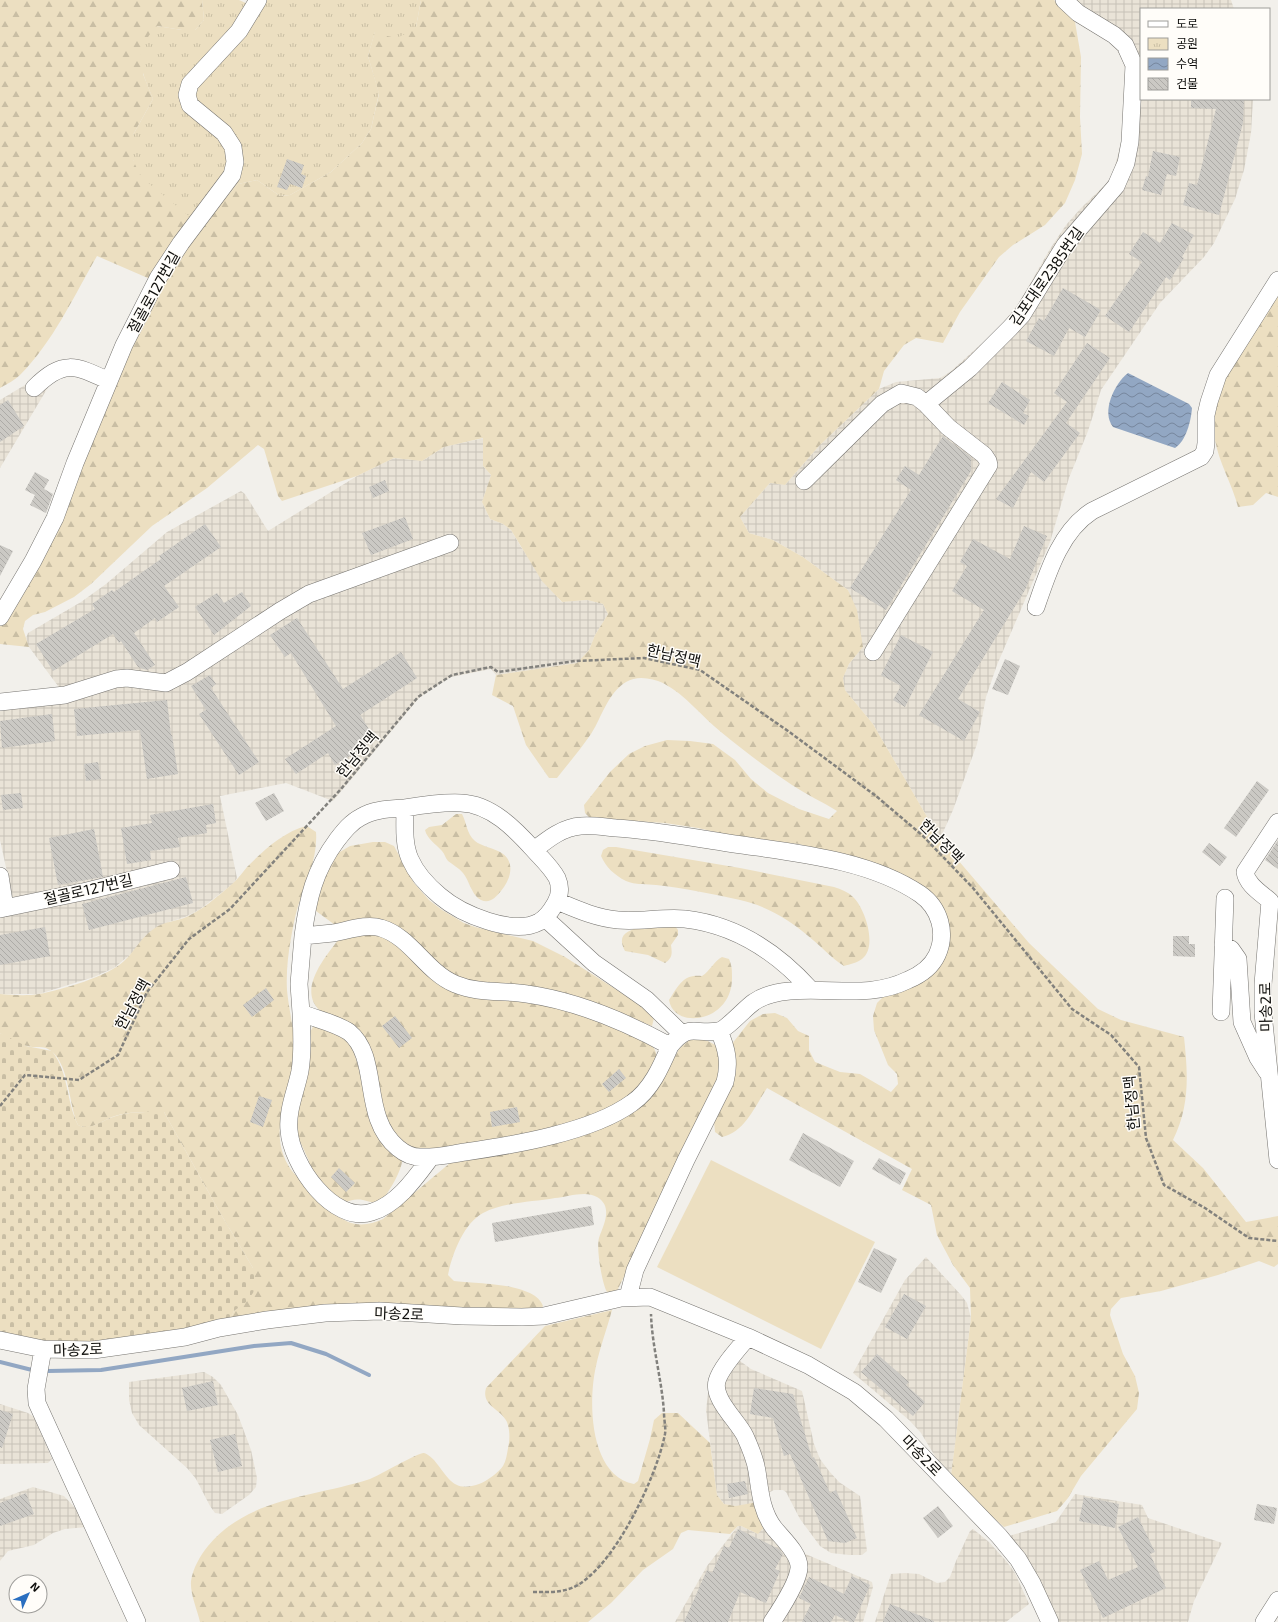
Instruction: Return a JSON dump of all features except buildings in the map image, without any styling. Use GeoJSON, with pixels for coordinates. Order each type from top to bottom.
{"type":"FeatureCollection","features":[{"type":"Feature","properties":{"kind":"street","name":"절골로127번길"},"geometry":{"type":"LineString","coordinates":[[0,616],[33,561],[55,518],[74,463],[124,346],[158,278],[181,243],[232,175],[235,162],[233,147],[224,133],[190,105],[187,95],[190,84],[239,31],[258,0]]}},
{"type":"Feature","properties":{"kind":"street","name":"김포대로2385번길"},"geometry":{"type":"LineString","coordinates":[[926,404],[970,368],[1010,328],[1025,309],[1065,245],[1116,186],[1121,177],[1130,142],[1134,65],[1125,45],[1114,35],[1078,13],[1064,0]]}},
{"type":"Feature","properties":{"kind":"street"},"geometry":{"type":"LineString","coordinates":[[1036,606],[1065,538],[1077,522],[1092,511],[1201,457],[1205,450],[1206,443],[1206,415],[1218,375],[1278,280]]}},
{"type":"Feature","properties":{"kind":"street"},"geometry":{"type":"LineString","coordinates":[[34,388],[48,373],[67,367],[91,372],[109,381]]}},
{"type":"Feature","properties":{"kind":"street"},"geometry":{"type":"LineString","coordinates":[[804,481],[871,414],[891,398],[901,393],[909,394],[926,404],[948,427],[984,455],[988,460],[989,465],[873,652]]}},
{"type":"Feature","properties":{"kind":"street"},"geometry":{"type":"LineString","coordinates":[[0,702],[65,695],[116,679],[127,678],[166,683],[187,672],[280,611],[309,594],[450,543]]}},
{"type":"Feature","properties":{"kind":"street"},"geometry":{"type":"LineString","coordinates":[[405,808],[406,847],[410,859],[419,875],[441,897],[468,914],[497,923],[526,926],[538,923],[545,918],[557,901],[560,890],[552,870],[508,824],[489,811],[475,805],[446,803],[382,810],[360,817],[352,822],[330,850],[313,883],[309,896],[302,936],[299,984],[302,1058],[289,1118],[288,1131],[293,1151],[310,1181],[332,1203],[345,1211],[365,1214],[385,1207],[396,1198],[431,1157]]}},
{"type":"Feature","properties":{"kind":"street"},"geometry":{"type":"LineString","coordinates":[[1274,896],[1250,883],[1246,878],[1245,872],[1278,822]]}},
{"type":"Feature","properties":{"kind":"street"},"geometry":{"type":"LineString","coordinates":[[301,1013],[347,1031],[355,1038],[361,1047],[368,1069],[380,1126],[387,1137],[399,1149],[409,1155],[431,1157],[487,1149],[551,1136],[619,1111],[633,1102],[644,1092],[662,1065],[670,1046],[682,1034],[695,1030],[719,1031],[750,1005],[764,997],[790,991],[877,991],[896,986],[918,976],[932,963],[941,943],[942,930],[934,909],[920,894],[886,876],[854,865],[810,856],[661,832],[581,826],[559,832],[534,850]]}},
{"type":"Feature","properties":{"kind":"street","name":"절골로127번길"},"geometry":{"type":"LineString","coordinates":[[0,876],[3,908],[171,870]]}},
{"type":"Feature","properties":{"kind":"street","name":"마송2로"},"geometry":{"type":"LineString","coordinates":[[1274,896],[1263,984],[1262,1013],[1278,1160]]}},
{"type":"Feature","properties":{"kind":"street"},"geometry":{"type":"LineString","coordinates":[[1220,1012],[1225,898]]}},
{"type":"Feature","properties":{"kind":"street"},"geometry":{"type":"LineString","coordinates":[[557,901],[604,918],[636,920],[683,919],[708,922],[742,935],[780,959],[811,990]]}},
{"type":"Feature","properties":{"kind":"street"},"geometry":{"type":"LineString","coordinates":[[545,918],[589,960],[647,1000],[682,1034]]}},
{"type":"Feature","properties":{"kind":"street"},"geometry":{"type":"LineString","coordinates":[[302,936],[359,928],[380,927],[403,941],[428,966],[454,984],[482,991],[526,994],[568,1002],[649,1035],[670,1046]]}},
{"type":"Feature","properties":{"kind":"street"},"geometry":{"type":"LineString","coordinates":[[1223,945],[1231,948],[1238,959],[1242,1022],[1262,1067],[1269,1075]]}},
{"type":"Feature","properties":{"kind":"street"},"geometry":{"type":"LineString","coordinates":[[628,1297],[635,1270],[686,1160],[725,1082],[728,1071],[728,1058],[726,1046],[719,1031]]}},
{"type":"Feature","properties":{"kind":"street","name":"마송2로"},"geometry":{"type":"LineString","coordinates":[[0,1340],[43,1350],[94,1350],[185,1337],[219,1328],[267,1320],[325,1313],[380,1311],[462,1316],[544,1316],[628,1297],[650,1298],[748,1336],[834,1378],[854,1392],[886,1419],[999,1536],[1018,1559],[1032,1583],[1050,1622]]}},
{"type":"Feature","properties":{"kind":"street"},"geometry":{"type":"LineString","coordinates":[[748,1336],[721,1371],[717,1381],[717,1388],[728,1411],[744,1434],[752,1452],[760,1494],[768,1521],[796,1558],[799,1568],[783,1606],[772,1622]]}},
{"type":"Feature","properties":{"kind":"street","name":"마송2로"},"geometry":{"type":"LineString","coordinates":[[43,1350],[36,1389],[37,1403],[137,1622]]}},
{"type":"Feature","properties":{"kind":"street"},"geometry":{"type":"LineString","coordinates":[[1264,1622],[1278,1600]]}},
{"type":"Feature","properties":{"kind":"path","name":"한남정맥"},"geometry":{"type":"LineString","coordinates":[[0,1106],[26,1075],[79,1080],[118,1055],[147,992],[189,939],[230,909],[342,789],[418,697],[436,684],[452,675],[492,667],[498,672],[575,662],[644,658],[700,670],[788,731],[876,796],[922,835],[974,888],[1072,1009],[1111,1035],[1139,1067],[1146,1138],[1164,1186],[1205,1208],[1249,1238],[1278,1241]]}},
{"type":"Feature","properties":{"kind":"path"},"geometry":{"type":"LineString","coordinates":[[533,1592],[563,1591],[576,1587],[587,1578],[608,1556],[623,1535],[639,1506],[650,1479],[665,1433],[663,1402],[651,1329],[650,1298]]}},
{"type":"Feature","properties":{"kind":"shaded area"},"geometry":{"type":"Polygon","coordinates":[[[1054,0],[1231,0],[1234,8],[1140,8],[1140,100],[1253,100],[1251,133],[1244,170],[1235,199],[1214,243],[1204,257],[1160,303],[1101,390],[1088,431],[1069,478],[1050,542],[997,665],[986,697],[977,744],[953,810],[940,839],[873,724],[845,690],[843,678],[849,664],[863,647],[848,590],[803,557],[773,540],[749,533],[740,517],[770,483],[785,485],[819,446],[879,389],[896,382],[940,378],[950,372],[998,329],[1019,303],[1050,249],[1066,225],[1106,184],[1113,174],[1123,136],[1126,75],[1124,62],[1110,42],[1075,22],[1054,0]]]}},
{"type":"Feature","properties":{"kind":"shaded area"},"geometry":{"type":"Polygon","coordinates":[[[40,376],[50,384],[0,468],[0,400],[40,376]]]}},
{"type":"Feature","properties":{"kind":"shaded area"},"geometry":{"type":"Polygon","coordinates":[[[484,438],[483,466],[491,475],[482,502],[490,519],[503,524],[511,530],[521,547],[561,602],[587,600],[603,604],[608,614],[595,635],[589,650],[577,663],[496,675],[491,669],[451,677],[419,698],[333,801],[286,783],[220,796],[237,878],[234,883],[199,910],[185,917],[169,922],[114,968],[94,977],[39,994],[0,994],[0,916],[16,913],[0,840],[0,708],[64,701],[58,686],[29,647],[26,638],[28,633],[81,602],[106,584],[167,532],[241,491],[245,494],[268,531],[357,476],[394,458],[422,461],[444,447],[484,438]]]}},
{"type":"Feature","properties":{"kind":"shaded area"},"geometry":{"type":"Polygon","coordinates":[[[926,1257],[967,1303],[971,1318],[951,1475],[936,1458],[921,1433],[909,1420],[853,1373],[905,1280],[926,1257]]]}},
{"type":"Feature","properties":{"kind":"shaded area"},"geometry":{"type":"Polygon","coordinates":[[[725,1350],[751,1369],[802,1391],[814,1444],[820,1459],[839,1482],[860,1496],[867,1551],[862,1555],[849,1555],[831,1553],[820,1546],[800,1519],[786,1492],[783,1490],[774,1490],[768,1493],[771,1514],[803,1553],[872,1582],[873,1587],[863,1622],[675,1622],[707,1566],[738,1526],[758,1534],[736,1506],[724,1504],[717,1495],[706,1410],[709,1386],[716,1366],[725,1350]]]}},
{"type":"Feature","properties":{"kind":"shaded area"},"geometry":{"type":"Polygon","coordinates":[[[204,1372],[213,1377],[221,1385],[238,1415],[251,1450],[257,1478],[256,1487],[249,1495],[222,1514],[215,1513],[196,1479],[187,1468],[139,1425],[132,1413],[129,1400],[129,1382],[204,1372]]]}},
{"type":"Feature","properties":{"kind":"shaded area"},"geometry":{"type":"Polygon","coordinates":[[[0,1404],[28,1413],[34,1417],[52,1459],[48,1463],[0,1464],[0,1404]]]}},
{"type":"Feature","properties":{"kind":"shaded area"},"geometry":{"type":"Polygon","coordinates":[[[33,1487],[64,1496],[78,1511],[87,1527],[65,1529],[53,1533],[34,1545],[8,1551],[0,1561],[0,1499],[33,1487]]]}},
{"type":"Feature","properties":{"kind":"shaded area"},"geometry":{"type":"Polygon","coordinates":[[[1075,1494],[1142,1505],[1148,1518],[1222,1543],[1194,1601],[1188,1622],[1058,1622],[1052,1607],[1009,1536],[1056,1522],[1075,1494]]]}},
{"type":"Feature","properties":{"kind":"shaded area"},"geometry":{"type":"Polygon","coordinates":[[[973,1529],[989,1542],[1007,1562],[1015,1573],[1029,1604],[1006,1622],[875,1622],[891,1574],[919,1574],[937,1583],[945,1582],[950,1577],[970,1531],[973,1529]]]}},
{"type":"Feature","properties":{"kind":"green space"},"geometry":{"type":"Polygon","coordinates":[[[0,0],[202,0],[204,20],[195,30],[182,30],[157,26],[143,74],[153,99],[133,135],[133,160],[201,226],[238,184],[257,180],[280,196],[290,195],[331,172],[362,143],[371,129],[379,94],[368,56],[375,31],[416,27],[421,0],[1054,0],[1075,22],[1081,57],[1080,117],[1082,154],[1075,180],[1065,203],[1045,225],[1013,245],[999,257],[960,312],[943,343],[916,338],[904,345],[884,371],[879,389],[819,446],[785,485],[770,483],[740,517],[749,533],[773,540],[803,557],[848,590],[857,610],[863,647],[849,664],[843,678],[845,690],[873,724],[940,839],[1029,943],[1098,1009],[1121,1020],[1184,1037],[1187,1077],[1185,1102],[1179,1127],[1173,1140],[1203,1168],[1246,1222],[1278,1216],[1278,1264],[1274,1267],[1259,1261],[1218,1275],[1161,1291],[1121,1298],[1111,1309],[1110,1315],[1123,1354],[1135,1376],[1139,1393],[1137,1409],[1081,1476],[1068,1498],[1057,1511],[1004,1527],[976,1502],[951,1475],[971,1318],[970,1288],[953,1265],[937,1235],[931,1205],[902,1190],[912,1169],[767,1088],[749,1117],[737,1130],[722,1137],[715,1132],[714,1121],[731,1045],[750,1021],[763,1014],[775,1013],[787,1018],[798,1031],[809,1036],[809,1050],[815,1062],[840,1072],[860,1074],[891,1092],[898,1084],[897,1074],[888,1065],[874,1030],[873,1016],[877,1003],[885,995],[897,991],[947,936],[947,915],[936,898],[841,855],[799,844],[741,838],[698,828],[665,823],[590,818],[585,813],[584,805],[610,772],[629,754],[645,746],[667,740],[713,744],[735,760],[751,779],[768,793],[799,809],[829,819],[837,811],[798,789],[747,753],[714,726],[679,694],[659,681],[635,678],[619,687],[609,699],[591,734],[578,751],[557,778],[549,778],[526,745],[513,706],[492,695],[496,675],[577,663],[589,650],[595,635],[608,614],[603,604],[587,600],[562,602],[542,581],[511,530],[503,524],[490,519],[482,502],[491,475],[483,466],[483,438],[444,447],[422,461],[394,458],[357,476],[282,501],[278,496],[264,449],[258,445],[207,488],[152,526],[91,584],[74,597],[45,612],[33,615],[25,621],[23,629],[29,647],[0,644],[0,625],[157,282],[97,256],[43,348],[20,375],[0,388],[0,0]]]}},
{"type":"Feature","properties":{"kind":"green space"},"geometry":{"type":"Polygon","coordinates":[[[202,0],[239,0],[248,4],[251,0],[421,0],[416,27],[400,37],[388,36],[375,32],[368,56],[379,93],[371,129],[362,143],[331,172],[290,195],[280,196],[257,180],[238,184],[201,226],[141,177],[133,160],[133,135],[153,99],[142,70],[141,53],[144,45],[157,26],[182,30],[195,30],[204,20],[202,0]]]}},
{"type":"Feature","properties":{"kind":"green space"},"geometry":{"type":"Polygon","coordinates":[[[1278,293],[1278,497],[1266,493],[1253,505],[1238,507],[1219,457],[1215,440],[1214,421],[1217,402],[1233,363],[1278,293]]]}},
{"type":"Feature","properties":{"kind":"green space"},"geometry":{"type":"Polygon","coordinates":[[[456,814],[462,814],[468,831],[475,841],[504,854],[510,864],[510,875],[505,886],[497,896],[490,900],[481,900],[475,895],[463,873],[446,859],[443,852],[426,833],[425,830],[429,827],[442,825],[456,814]]]}},
{"type":"Feature","properties":{"kind":"green space"},"geometry":{"type":"Polygon","coordinates":[[[307,826],[316,832],[316,841],[311,869],[296,914],[288,957],[287,990],[294,1035],[295,1053],[292,1072],[280,1120],[280,1140],[282,1150],[288,1165],[298,1177],[307,1168],[309,1161],[298,1137],[296,1122],[310,1032],[317,1024],[350,1041],[363,1080],[402,1160],[400,1170],[385,1196],[381,1200],[374,1203],[363,1200],[347,1202],[335,1213],[340,1218],[358,1224],[377,1222],[383,1219],[450,1163],[561,1139],[666,1074],[679,1049],[689,1040],[696,1038],[708,1041],[717,1046],[721,1053],[719,1082],[617,1291],[612,1293],[607,1292],[603,1282],[600,1266],[598,1243],[606,1217],[605,1206],[597,1197],[582,1194],[509,1204],[491,1209],[476,1218],[470,1224],[460,1240],[452,1258],[448,1275],[454,1281],[517,1288],[529,1292],[538,1298],[543,1306],[541,1309],[230,1320],[234,1311],[240,1306],[253,1268],[219,1211],[164,1112],[138,1112],[124,1114],[87,1127],[78,1125],[64,1071],[60,1061],[54,1053],[44,1047],[30,1047],[17,1043],[0,1033],[0,994],[39,994],[72,986],[117,967],[152,930],[158,926],[184,918],[203,908],[233,883],[247,867],[274,842],[290,832],[307,826]]]}},
{"type":"Feature","properties":{"kind":"green space"},"geometry":{"type":"Polygon","coordinates":[[[373,842],[385,842],[394,846],[414,883],[429,900],[442,910],[464,923],[475,927],[533,941],[565,957],[647,1009],[654,1018],[652,1026],[576,996],[557,991],[477,983],[424,970],[520,1000],[547,1005],[605,1022],[646,1041],[654,1048],[656,1053],[656,1062],[638,1089],[606,1112],[549,1131],[438,1149],[414,1148],[403,1145],[386,1125],[368,1044],[363,1037],[353,1029],[323,1013],[315,1005],[312,996],[312,986],[320,965],[339,939],[335,925],[316,911],[314,901],[333,856],[350,846],[373,842]]]}},
{"type":"Feature","properties":{"kind":"green space"},"geometry":{"type":"Polygon","coordinates":[[[608,847],[616,847],[740,868],[834,887],[847,892],[857,902],[865,918],[869,937],[867,953],[862,959],[844,966],[792,923],[776,913],[758,905],[698,891],[667,886],[637,884],[626,881],[611,870],[603,860],[601,856],[603,850],[608,847]]]}},
{"type":"Feature","properties":{"kind":"green space"},"geometry":{"type":"Polygon","coordinates":[[[642,926],[675,926],[678,930],[678,935],[671,945],[672,953],[668,961],[665,963],[648,955],[625,951],[622,941],[625,934],[642,926]]]}},
{"type":"Feature","properties":{"kind":"green space"},"geometry":{"type":"Polygon","coordinates":[[[722,957],[729,959],[732,972],[730,992],[723,1004],[714,1012],[703,1017],[691,1018],[681,1016],[673,1010],[669,1000],[682,982],[690,977],[702,976],[722,957]]]}},
{"type":"Feature","properties":{"kind":"green space"},"geometry":{"type":"Polygon","coordinates":[[[0,1033],[26,1046],[52,1051],[62,1068],[71,1106],[78,1125],[83,1127],[92,1126],[113,1117],[138,1112],[164,1112],[219,1211],[253,1268],[256,1284],[253,1293],[246,1302],[234,1311],[230,1320],[182,1330],[92,1342],[58,1343],[0,1333],[0,1033]]]}},
{"type":"Feature","properties":{"kind":"green space"},"geometry":{"type":"Polygon","coordinates":[[[711,1160],[875,1242],[821,1349],[657,1267],[711,1160]]]}},
{"type":"Feature","properties":{"kind":"green space"},"geometry":{"type":"Polygon","coordinates":[[[612,1310],[599,1352],[593,1381],[592,1398],[595,1435],[600,1452],[608,1467],[619,1478],[634,1484],[638,1481],[654,1420],[662,1413],[678,1413],[710,1443],[717,1495],[724,1504],[736,1506],[757,1502],[764,1527],[758,1534],[741,1526],[738,1526],[730,1534],[688,1530],[681,1533],[673,1549],[643,1570],[611,1603],[588,1622],[200,1622],[191,1586],[195,1567],[208,1546],[224,1530],[242,1517],[283,1501],[370,1479],[415,1456],[424,1453],[433,1459],[448,1478],[457,1485],[463,1487],[479,1484],[492,1476],[501,1469],[505,1462],[509,1442],[509,1432],[507,1422],[504,1417],[486,1399],[486,1388],[545,1326],[612,1310]]]}},
{"type":"Feature","properties":{"kind":"water"},"geometry":{"type":"Polygon","coordinates":[[[1128,373],[1189,404],[1192,408],[1189,425],[1185,436],[1175,448],[1113,427],[1108,414],[1111,398],[1118,384],[1128,373]]]}},
{"type":"Feature","properties":{"kind":"waterway"},"geometry":{"type":"LineString","coordinates":[[48,1371],[101,1370],[254,1346],[291,1343],[326,1354],[369,1375]]}},
{"type":"Feature","properties":{"kind":"waterway"},"geometry":{"type":"LineString","coordinates":[[0,1362],[32,1370]]}}]}
